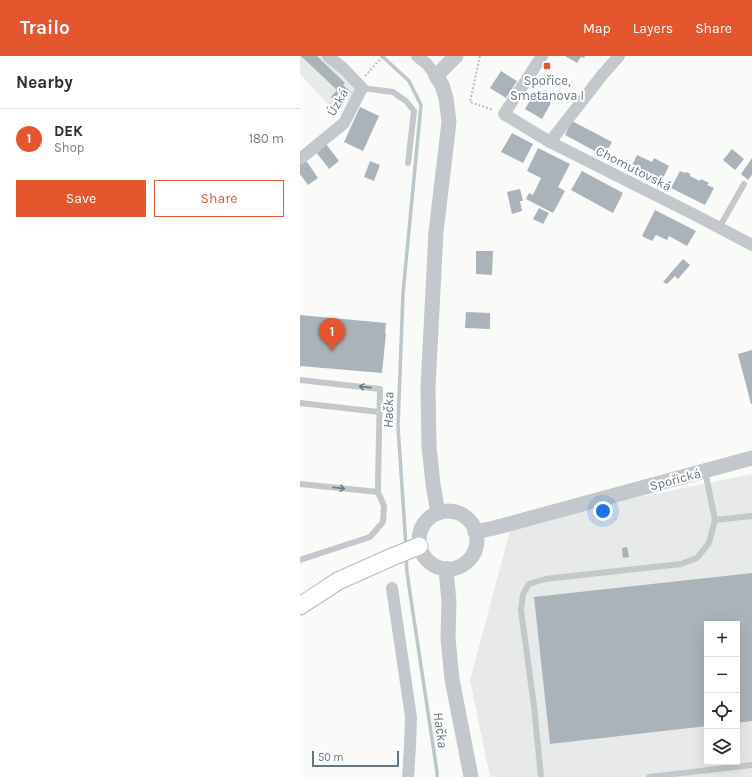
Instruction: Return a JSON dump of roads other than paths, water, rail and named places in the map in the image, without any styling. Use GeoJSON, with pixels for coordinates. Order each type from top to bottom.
{"type":"FeatureCollection","features":[{"type":"Feature","properties":{"kind":"main road"},"geometry":{"type":"LineString","coordinates":[[300,606],[338,581],[418,547]]}},
{"type":"Feature","properties":{"kind":"street","name":"Úzká"},"geometry":{"type":"LineString","coordinates":[[300,160],[344,123],[360,86],[328,56]]}},
{"type":"Feature","properties":{"kind":"street"},"geometry":{"type":"LineString","coordinates":[[417,56],[427,64],[442,85],[446,98],[449,122],[436,232],[428,387],[429,446],[438,513]]}},
{"type":"Feature","properties":{"kind":"street"},"geometry":{"type":"LineString","coordinates":[[436,76],[456,56]]}},
{"type":"Feature","properties":{"kind":"street","name":"Chomutovská"},"geometry":{"type":"LineString","coordinates":[[542,56],[504,114],[550,142],[752,245]]}},
{"type":"Feature","properties":{"kind":"street"},"geometry":{"type":"LineString","coordinates":[[550,142],[603,74],[619,56]]}},
{"type":"Feature","properties":{"kind":"street","name":"Spořická"},"geometry":{"type":"LineString","coordinates":[[475,532],[752,458]]}},
{"type":"Feature","properties":{"kind":"street"},"geometry":{"type":"LineString","coordinates":[[445,511],[460,514],[467,518],[472,524],[475,532],[476,547],[473,554],[468,561],[454,568],[446,569],[437,567],[429,562],[418,547],[420,530],[424,523],[430,517],[445,511]]}},
{"type":"Feature","properties":{"kind":"street"},"geometry":{"type":"LineString","coordinates":[[446,569],[449,602],[448,639],[452,679],[471,777]]}},
{"type":"Feature","properties":{"kind":"street"},"geometry":{"type":"LineString","coordinates":[[392,588],[411,716],[408,777]]}},
{"type":"Feature","properties":{"kind":"lane"},"geometry":{"type":"LineString","coordinates":[[360,86],[393,92],[406,101],[414,111],[408,163]]}},
{"type":"Feature","properties":{"kind":"lane"},"geometry":{"type":"LineString","coordinates":[[719,228],[744,184]]}},
{"type":"Feature","properties":{"kind":"lane"},"geometry":{"type":"LineString","coordinates":[[300,380],[380,389],[378,492],[384,506],[383,522],[370,537],[300,560]]}},
{"type":"Feature","properties":{"kind":"lane"},"geometry":{"type":"LineString","coordinates":[[300,404],[379,412]]}},
{"type":"Feature","properties":{"kind":"lane"},"geometry":{"type":"LineString","coordinates":[[542,777],[521,610],[523,594],[529,584],[544,579],[681,564],[697,558],[709,543],[715,520],[706,471]]}},
{"type":"Feature","properties":{"kind":"lane"},"geometry":{"type":"LineString","coordinates":[[300,484],[378,492]]}},
{"type":"Feature","properties":{"kind":"lane"},"geometry":{"type":"LineString","coordinates":[[715,520],[752,516]]}},
{"type":"Feature","properties":{"kind":"lane"},"geometry":{"type":"LineString","coordinates":[[649,777],[752,765]]}},
{"type":"Feature","properties":{"kind":"waterway","name":"Hačka"},"geometry":{"type":"LineString","coordinates":[[382,56],[409,81],[421,105],[403,293],[398,426],[406,547]]}},
{"type":"Feature","properties":{"kind":"waterway","name":"Hačka"},"geometry":{"type":"LineString","coordinates":[[406,557],[407,573],[437,777]]}},
{"type":"Feature","properties":{"kind":"place","name":"Spořice, Smetanova I"},"geometry":{"type":"Point","coordinates":[547,66]}},
{"type":"Feature","properties":{"kind":"place","name":"DEK"},"geometry":{"type":"Point","coordinates":[332,351]}}]}
